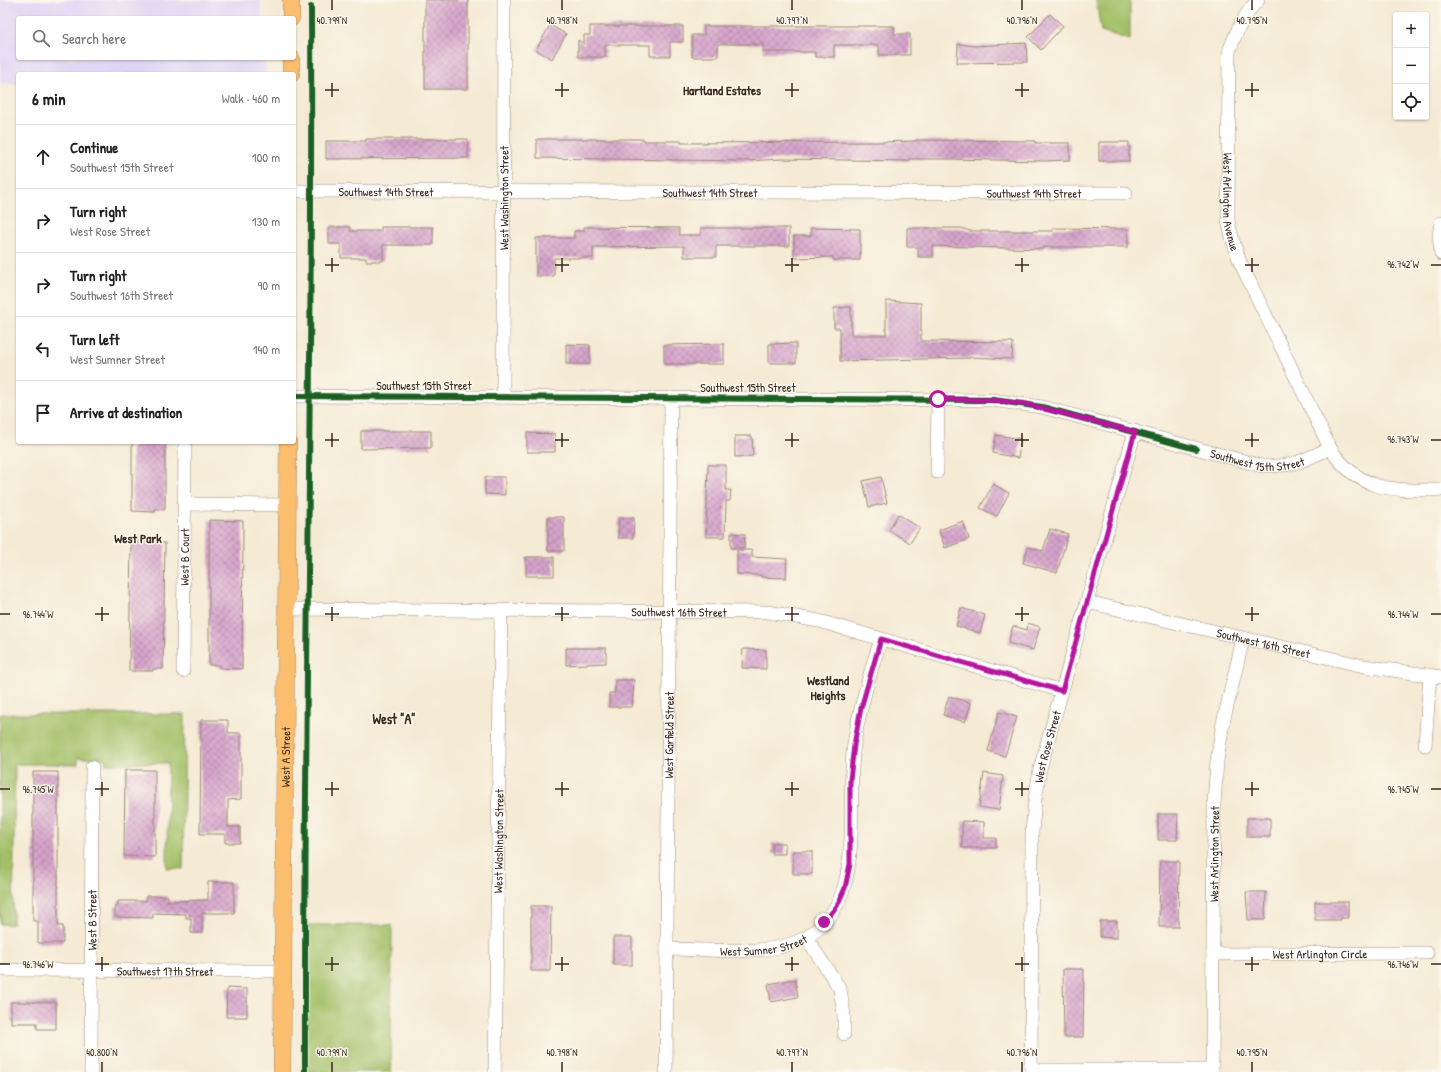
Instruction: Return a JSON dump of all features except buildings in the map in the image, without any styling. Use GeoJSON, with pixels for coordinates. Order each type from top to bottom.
{"type":"FeatureCollection","features":[{"type":"Feature","properties":{"kind":"main road"},"geometry":{"type":"LineString","coordinates":[[291,0],[291,16]]}},
{"type":"Feature","properties":{"kind":"main road"},"geometry":{"type":"LineString","coordinates":[[291,60],[291,72]]}},
{"type":"Feature","properties":{"kind":"main road","name":"West A Street"},"geometry":{"type":"LineString","coordinates":[[282,1072],[288,444]]}},
{"type":"Feature","properties":{"kind":"street","name":"West Washington Street"},"geometry":{"type":"LineString","coordinates":[[503,397],[504,0]]}},
{"type":"Feature","properties":{"kind":"street","name":"West Arlington Avenue"},"geometry":{"type":"LineString","coordinates":[[1258,0],[1247,12],[1236,31],[1229,52],[1228,221],[1240,262],[1330,448]]}},
{"type":"Feature","properties":{"kind":"street","name":"Southwest 14th Street"},"geometry":{"type":"LineString","coordinates":[[296,191],[1126,193]]}},
{"type":"Feature","properties":{"kind":"street"},"geometry":{"type":"LineString","coordinates":[[1441,223],[1439,235],[1441,254]]}},
{"type":"Feature","properties":{"kind":"street","name":"Southwest 15th Street"},"geometry":{"type":"LineString","coordinates":[[296,396],[992,400],[1026,404],[1248,463],[1282,467],[1304,462],[1330,448]]}},
{"type":"Feature","properties":{"kind":"street","name":"West Garfield Street"},"geometry":{"type":"LineString","coordinates":[[666,1072],[671,398]]}},
{"type":"Feature","properties":{"kind":"street"},"geometry":{"type":"LineString","coordinates":[[937,472],[938,399]]}},
{"type":"Feature","properties":{"kind":"street","name":"West Rose Street"},"geometry":{"type":"LineString","coordinates":[[1031,1071],[1032,832],[1040,769],[1135,432]]}},
{"type":"Feature","properties":{"kind":"street","name":"West B Court"},"geometry":{"type":"LineString","coordinates":[[183,671],[185,444]]}},
{"type":"Feature","properties":{"kind":"street"},"geometry":{"type":"LineString","coordinates":[[1330,448],[1349,471],[1374,486],[1387,489],[1441,490]]}},
{"type":"Feature","properties":{"kind":"street"},"geometry":{"type":"LineString","coordinates":[[184,504],[287,505]]}},
{"type":"Feature","properties":{"kind":"street","name":"Southwest 16th Street"},"geometry":{"type":"LineString","coordinates":[[1087,602],[1364,666],[1436,676]]}},
{"type":"Feature","properties":{"kind":"street","name":"Southwest 16th Street"},"geometry":{"type":"LineString","coordinates":[[286,609],[768,612],[794,615],[1062,691]]}},
{"type":"Feature","properties":{"kind":"street","name":"West Washington Street"},"geometry":{"type":"LineString","coordinates":[[495,1072],[501,611]]}},
{"type":"Feature","properties":{"kind":"street","name":"West Sumner Street"},"geometry":{"type":"LineString","coordinates":[[668,949],[774,948],[791,944],[806,937],[824,922],[837,906],[845,888],[850,864],[850,780],[854,745],[861,708],[881,639]]}},
{"type":"Feature","properties":{"kind":"street","name":"West Arlington Street"},"geometry":{"type":"LineString","coordinates":[[1212,1071],[1214,804],[1217,761],[1223,723],[1243,639]]}},
{"type":"Feature","properties":{"kind":"street"},"geometry":{"type":"LineString","coordinates":[[1425,745],[1436,676]]}},
{"type":"Feature","properties":{"kind":"street","name":"West B Street"},"geometry":{"type":"LineString","coordinates":[[92,767],[92,1072]]}},
{"type":"Feature","properties":{"kind":"street"},"geometry":{"type":"LineString","coordinates":[[806,937],[840,989],[844,1015],[844,1034]]}},
{"type":"Feature","properties":{"kind":"street","name":"West Arlington Circle"},"geometry":{"type":"LineString","coordinates":[[1213,954],[1427,953]]}},
{"type":"Feature","properties":{"kind":"street","name":"Southwest 17th Street"},"geometry":{"type":"LineString","coordinates":[[0,970],[282,971]]}},
{"type":"Feature","properties":{"kind":"street"},"geometry":{"type":"LineString","coordinates":[[1031,1071],[1212,1071]]}},
{"type":"Feature","properties":{"kind":"shaded area"},"geometry":{"type":"Polygon","coordinates":[[[0,0],[260,0],[262,16],[16,16],[16,60],[265,60],[266,72],[16,72],[16,84],[0,83],[0,0]]]}},
{"type":"Feature","properties":{"kind":"green space"},"geometry":{"type":"Polygon","coordinates":[[[1096,0],[1130,0],[1130,40],[1101,31],[1096,0]]]}},
{"type":"Feature","properties":{"kind":"green space"},"geometry":{"type":"Polygon","coordinates":[[[0,714],[185,714],[183,869],[167,868],[168,763],[106,764],[105,758],[78,758],[78,764],[15,764],[13,924],[0,924],[0,714]]]}},
{"type":"Feature","properties":{"kind":"green space"},"geometry":{"type":"Polygon","coordinates":[[[307,925],[392,925],[391,1072],[306,1072],[307,925]]]}},
{"type":"Feature","properties":{"kind":"cycle path"},"geometry":{"type":"LineString","coordinates":[[305,1072],[311,273],[311,7]]}},
{"type":"Feature","properties":{"kind":"cycle path"},"geometry":{"type":"LineString","coordinates":[[296,396],[992,400],[1042,407],[1196,449]]}},
{"type":"Feature","properties":{"kind":"district","name":"Hartland Estates"},"geometry":{"type":"Point","coordinates":[722,90]}},
{"type":"Feature","properties":{"kind":"district","name":"West Park"},"geometry":{"type":"Point","coordinates":[138,538]}},
{"type":"Feature","properties":{"kind":"district","name":"Westland Heights"},"geometry":{"type":"Point","coordinates":[828,688]}},
{"type":"Feature","properties":{"kind":"district","name":"West \"A\""},"geometry":{"type":"Point","coordinates":[394,718]}},
{"type":"Feature","properties":{"kind":"route"},"geometry":{"type":"LineString","coordinates":[[824,922],[837,906],[845,888],[850,864],[850,780],[854,745],[861,708],[881,639],[1062,691],[1135,432],[1026,404],[992,400],[938,399]]}}]}
